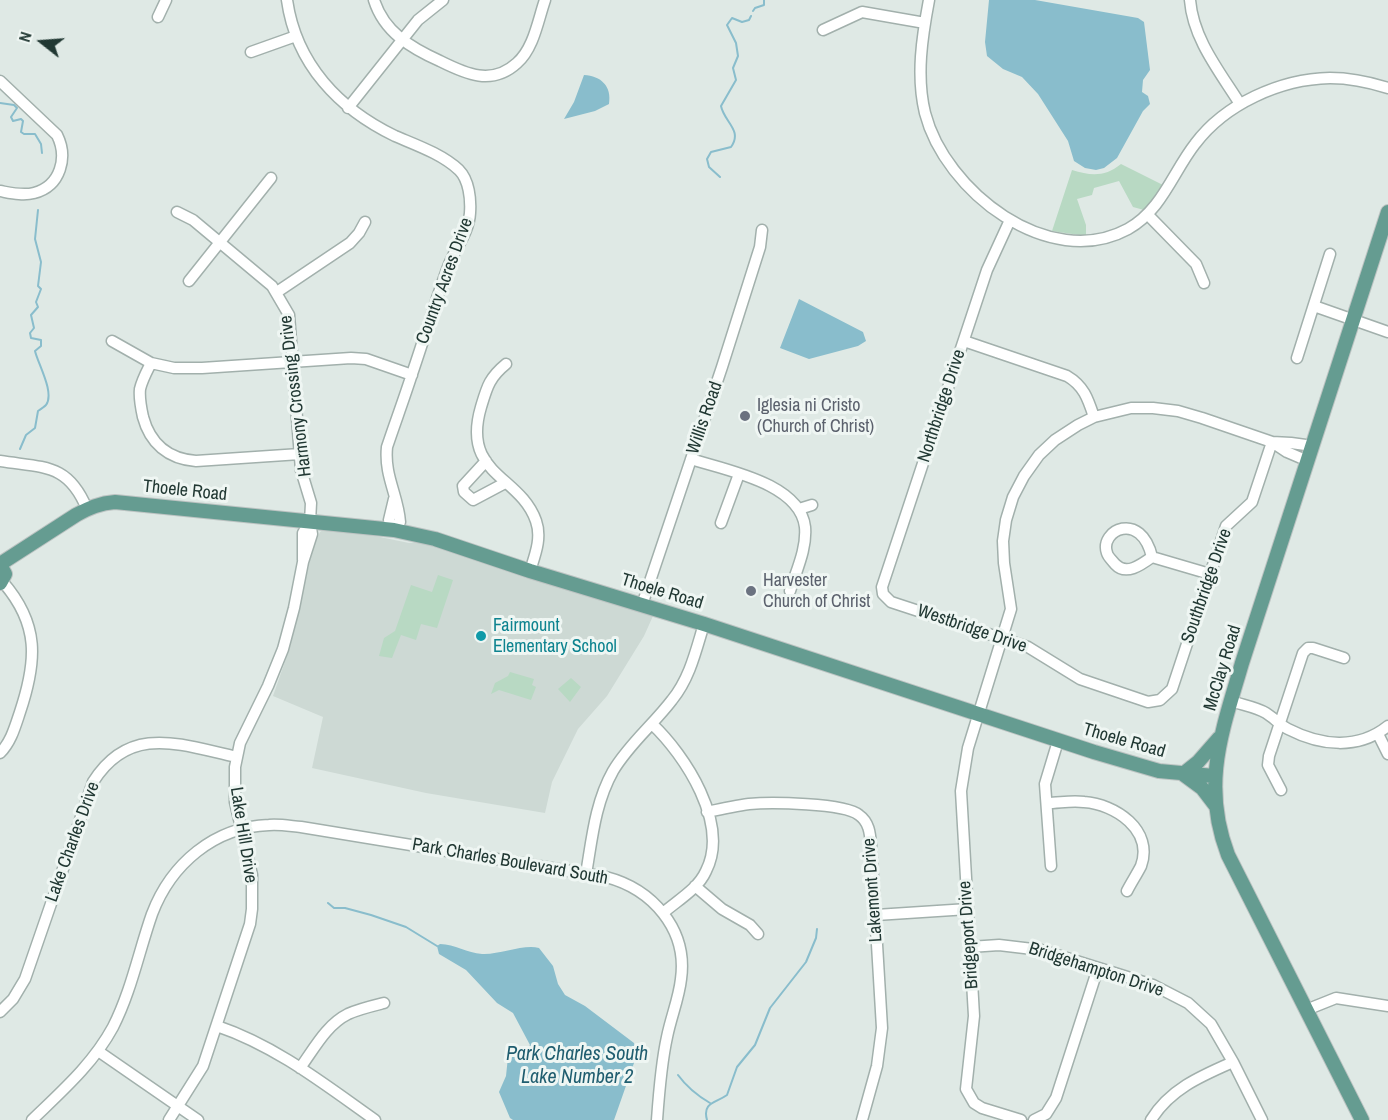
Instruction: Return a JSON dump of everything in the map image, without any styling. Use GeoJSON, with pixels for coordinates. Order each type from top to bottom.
{"type":"FeatureCollection","features":[{"type":"Feature","properties":{"kind":"main road","name":"McClay Road"},"geometry":{"type":"LineString","coordinates":[[1362,1120],[1228,855],[1215,805],[1214,776],[1220,737],[1231,701],[1388,212]]}},
{"type":"Feature","properties":{"kind":"main road","name":"Thoele Road"},"geometry":{"type":"LineString","coordinates":[[0,564],[87,509],[115,502],[394,530],[435,539],[530,571],[704,624],[1058,741],[1159,771],[1214,776]]}},
{"type":"Feature","properties":{"kind":"main road"},"geometry":{"type":"LineString","coordinates":[[0,564],[5,574],[1,582]]}},
{"type":"Feature","properties":{"kind":"main road"},"geometry":{"type":"LineString","coordinates":[[1215,805],[1202,788],[1183,774],[1198,762],[1220,737]]}},
{"type":"Feature","properties":{"kind":"street"},"geometry":{"type":"LineString","coordinates":[[158,17],[166,0]]}},
{"type":"Feature","properties":{"kind":"street","name":"Country Acres Drive"},"geometry":{"type":"LineString","coordinates":[[287,0],[296,36],[319,78],[348,108],[382,129],[443,159],[461,172],[468,188],[471,207],[467,228],[451,259],[387,447],[386,464],[394,499],[399,508],[400,522],[394,530]]}},
{"type":"Feature","properties":{"kind":"street"},"geometry":{"type":"LineString","coordinates":[[374,0],[386,24],[402,40],[420,52],[469,75],[484,76],[498,74],[511,68],[524,56],[545,0]]}},
{"type":"Feature","properties":{"kind":"street"},"geometry":{"type":"LineString","coordinates":[[348,108],[418,20],[443,0]]}},
{"type":"Feature","properties":{"kind":"street"},"geometry":{"type":"LineString","coordinates":[[929,0],[920,68],[922,98],[931,130],[949,163],[960,179],[975,194],[1010,220],[1036,232],[1065,241],[1101,240],[1129,229],[1148,214],[1165,193],[1194,144],[1213,124],[1240,104],[1271,90],[1301,81],[1331,78],[1367,82],[1388,88]]}},
{"type":"Feature","properties":{"kind":"street"},"geometry":{"type":"LineString","coordinates":[[1190,0],[1191,11],[1206,50],[1240,104]]}},
{"type":"Feature","properties":{"kind":"street"},"geometry":{"type":"LineString","coordinates":[[824,30],[862,12],[925,22]]}},
{"type":"Feature","properties":{"kind":"street"},"geometry":{"type":"LineString","coordinates":[[251,52],[296,36]]}},
{"type":"Feature","properties":{"kind":"street"},"geometry":{"type":"LineString","coordinates":[[0,81],[57,135],[63,154],[62,165],[57,175],[43,190],[32,194],[0,191]]}},
{"type":"Feature","properties":{"kind":"street"},"geometry":{"type":"LineString","coordinates":[[189,281],[270,178]]}},
{"type":"Feature","properties":{"kind":"street","name":"Harmony Crossing Drive"},"geometry":{"type":"LineString","coordinates":[[177,212],[192,220],[265,279],[277,292],[289,315],[301,470],[311,503],[310,522]]}},
{"type":"Feature","properties":{"kind":"street"},"geometry":{"type":"LineString","coordinates":[[1148,214],[1196,264],[1204,283]]}},
{"type":"Feature","properties":{"kind":"street","name":"Northbridge Drive"},"geometry":{"type":"LineString","coordinates":[[882,594],[882,587],[987,270],[1010,220]]}},
{"type":"Feature","properties":{"kind":"street"},"geometry":{"type":"LineString","coordinates":[[277,292],[350,243],[365,222]]}},
{"type":"Feature","properties":{"kind":"street","name":"Willis Road"},"geometry":{"type":"LineString","coordinates":[[642,605],[760,247],[762,230]]}},
{"type":"Feature","properties":{"kind":"street"},"geometry":{"type":"LineString","coordinates":[[1297,357],[1330,254]]}},
{"type":"Feature","properties":{"kind":"street"},"geometry":{"type":"LineString","coordinates":[[1314,306],[1388,332]]}},
{"type":"Feature","properties":{"kind":"street"},"geometry":{"type":"LineString","coordinates":[[112,341],[151,363],[186,369],[361,358],[412,375]]}},
{"type":"Feature","properties":{"kind":"street"},"geometry":{"type":"LineString","coordinates":[[964,341],[1076,381],[1084,389],[1094,417]]}},
{"type":"Feature","properties":{"kind":"street"},"geometry":{"type":"LineString","coordinates":[[151,363],[141,388],[140,405],[152,438],[165,451],[180,459],[196,461],[300,454]]}},
{"type":"Feature","properties":{"kind":"street"},"geometry":{"type":"LineString","coordinates":[[506,364],[491,378],[480,412],[478,442],[486,461],[505,483],[523,496],[537,523],[538,544],[530,571]]}},
{"type":"Feature","properties":{"kind":"street","name":"Bridgeport Drive"},"geometry":{"type":"LineString","coordinates":[[1021,1120],[982,1108],[974,1103],[966,1089],[974,1016],[961,791],[964,763],[1011,609],[1003,540],[1013,497],[1024,476],[1047,448],[1078,425],[1094,417],[1131,408],[1153,408],[1202,418],[1272,442]]}},
{"type":"Feature","properties":{"kind":"street"},"geometry":{"type":"LineString","coordinates":[[1272,442],[1291,442],[1313,446]]}},
{"type":"Feature","properties":{"kind":"street"},"geometry":{"type":"LineString","coordinates":[[1272,442],[1287,452],[1308,461]]}},
{"type":"Feature","properties":{"kind":"street","name":"Southbridge Drive"},"geometry":{"type":"LineString","coordinates":[[1160,700],[1172,688],[1226,526],[1252,502],[1272,442]]}},
{"type":"Feature","properties":{"kind":"street"},"geometry":{"type":"LineString","coordinates":[[690,459],[739,474],[782,491],[799,509],[805,526],[804,546],[790,591]]}},
{"type":"Feature","properties":{"kind":"street"},"geometry":{"type":"LineString","coordinates":[[0,461],[49,469],[65,475],[76,487],[87,509]]}},
{"type":"Feature","properties":{"kind":"street"},"geometry":{"type":"LineString","coordinates":[[486,461],[463,486],[464,492],[470,499],[473,500],[505,483]]}},
{"type":"Feature","properties":{"kind":"street"},"geometry":{"type":"LineString","coordinates":[[721,523],[739,474]]}},
{"type":"Feature","properties":{"kind":"street"},"geometry":{"type":"LineString","coordinates":[[799,509],[812,505]]}},
{"type":"Feature","properties":{"kind":"street","name":"Lake Hill Drive"},"geometry":{"type":"LineString","coordinates":[[169,1120],[203,1066],[246,938],[252,909],[252,875],[234,791],[237,757],[240,743],[283,649],[303,562],[312,534],[310,522]]}},
{"type":"Feature","properties":{"kind":"street"},"geometry":{"type":"LineString","coordinates":[[1124,528],[1135,529],[1144,536],[1150,546],[1152,557],[1128,570],[1119,568],[1107,555],[1106,545],[1112,534],[1124,528]]}},
{"type":"Feature","properties":{"kind":"street"},"geometry":{"type":"LineString","coordinates":[[1152,557],[1210,574]]}},
{"type":"Feature","properties":{"kind":"street"},"geometry":{"type":"LineString","coordinates":[[0,753],[13,733],[30,682],[34,626],[1,582]]}},
{"type":"Feature","properties":{"kind":"street","name":"Westbridge Drive"},"geometry":{"type":"LineString","coordinates":[[882,594],[891,602],[1028,647],[1080,679],[1148,702],[1160,700]]}},
{"type":"Feature","properties":{"kind":"street"},"geometry":{"type":"LineString","coordinates":[[586,874],[596,818],[605,787],[621,758],[681,688],[693,661],[704,624]]}},
{"type":"Feature","properties":{"kind":"street"},"geometry":{"type":"LineString","coordinates":[[1281,790],[1268,765],[1306,644],[1344,658]]}},
{"type":"Feature","properties":{"kind":"street"},"geometry":{"type":"LineString","coordinates":[[1231,701],[1264,712],[1309,738],[1329,743],[1347,744],[1362,741],[1378,734],[1388,726]]}},
{"type":"Feature","properties":{"kind":"street"},"geometry":{"type":"LineString","coordinates":[[652,724],[665,736],[687,765],[707,812],[712,837],[712,854],[705,874],[695,886],[663,913]]}},
{"type":"Feature","properties":{"kind":"street"},"geometry":{"type":"LineString","coordinates":[[1378,734],[1388,754]]}},
{"type":"Feature","properties":{"kind":"street"},"geometry":{"type":"LineString","coordinates":[[1051,866],[1045,784],[1058,741]]}},
{"type":"Feature","properties":{"kind":"street","name":"Lake Charles Drive"},"geometry":{"type":"LineString","coordinates":[[0,1012],[13,999],[25,980],[93,782],[108,762],[127,748],[156,742],[237,757]]}},
{"type":"Feature","properties":{"kind":"street"},"geometry":{"type":"LineString","coordinates":[[1047,803],[1085,801],[1113,810],[1134,825],[1139,832],[1143,853],[1141,865],[1127,891]]}},
{"type":"Feature","properties":{"kind":"street","name":"Lakemont Drive"},"geometry":{"type":"LineString","coordinates":[[707,812],[735,806],[769,803],[837,807],[852,810],[863,818],[870,834],[882,1028],[878,1066],[862,1120]]}},
{"type":"Feature","properties":{"kind":"street","name":"Park Charles Boulevard South"},"geometry":{"type":"LineString","coordinates":[[32,1120],[87,1067],[115,1024],[152,914],[164,889],[178,868],[199,849],[222,836],[241,828],[272,825],[586,874],[627,884],[645,894],[663,913],[679,942],[682,972],[663,1060],[657,1120]]}},
{"type":"Feature","properties":{"kind":"street"},"geometry":{"type":"LineString","coordinates":[[695,886],[722,909],[750,925],[758,934]]}},
{"type":"Feature","properties":{"kind":"street"},"geometry":{"type":"LineString","coordinates":[[876,915],[968,909]]}},
{"type":"Feature","properties":{"kind":"street","name":"Bridgehampton Drive"},"geometry":{"type":"LineString","coordinates":[[970,946],[1026,947],[1153,985],[1188,1002],[1211,1024],[1262,1120]]}},
{"type":"Feature","properties":{"kind":"street"},"geometry":{"type":"LineString","coordinates":[[1034,1120],[1046,1114],[1056,1098],[1098,968]]}},
{"type":"Feature","properties":{"kind":"street"},"geometry":{"type":"LineString","coordinates":[[1306,1010],[1336,998],[1388,1006]]}},
{"type":"Feature","properties":{"kind":"street"},"geometry":{"type":"LineString","coordinates":[[300,1068],[336,1022],[354,1011],[384,1003]]}},
{"type":"Feature","properties":{"kind":"street"},"geometry":{"type":"LineString","coordinates":[[217,1026],[257,1041],[375,1120]]}},
{"type":"Feature","properties":{"kind":"street"},"geometry":{"type":"LineString","coordinates":[[98,1051],[198,1120]]}},
{"type":"Feature","properties":{"kind":"street"},"geometry":{"type":"LineString","coordinates":[[1151,1120],[1163,1103],[1190,1081],[1233,1062]]}},
{"type":"Feature","properties":{"kind":"shaded area"},"geometry":{"type":"Polygon","coordinates":[[[323,530],[351,531],[409,543],[420,542],[653,616],[644,636],[607,696],[578,729],[552,782],[545,813],[426,793],[312,768],[323,717],[273,696],[290,647],[313,547],[323,530]]]}},
{"type":"Feature","properties":{"kind":"green space"},"geometry":{"type":"Polygon","coordinates":[[[1121,164],[1163,185],[1144,210],[1133,207],[1119,181],[1094,188],[1092,195],[1077,199],[1086,225],[1086,236],[1052,231],[1072,170],[1098,174],[1121,164]]]}},
{"type":"Feature","properties":{"kind":"green space"},"geometry":{"type":"Polygon","coordinates":[[[438,575],[453,580],[437,628],[421,624],[416,640],[401,635],[392,658],[379,656],[384,638],[395,631],[411,585],[432,592],[438,575]]]}},
{"type":"Feature","properties":{"kind":"green space"},"geometry":{"type":"Polygon","coordinates":[[[510,672],[534,679],[532,685],[536,687],[531,700],[499,690],[491,694],[495,683],[508,676],[510,672]]]}},
{"type":"Feature","properties":{"kind":"green space"},"geometry":{"type":"Polygon","coordinates":[[[571,678],[581,687],[570,702],[558,689],[571,678]]]}},
{"type":"Feature","properties":{"kind":"water"},"geometry":{"type":"Polygon","coordinates":[[[989,0],[1035,0],[1138,18],[1144,22],[1150,70],[1143,80],[1142,92],[1148,96],[1150,104],[1143,111],[1117,158],[1104,168],[1096,170],[1085,168],[1074,161],[1068,141],[1038,94],[1022,77],[1003,69],[987,56],[985,42],[989,0]]]}},
{"type":"Feature","properties":{"kind":"water"},"geometry":{"type":"Polygon","coordinates":[[[584,75],[596,77],[604,83],[609,92],[609,104],[595,111],[564,119],[574,102],[584,75]]]}},
{"type":"Feature","properties":{"kind":"water"},"geometry":{"type":"Polygon","coordinates":[[[799,299],[863,332],[866,341],[858,346],[809,359],[780,348],[799,299]]]}},
{"type":"Feature","properties":{"kind":"water","name":"Park Charles South Lake Number 2"},"geometry":{"type":"Polygon","coordinates":[[[440,944],[482,954],[526,947],[539,948],[553,966],[558,984],[565,995],[585,1006],[634,1043],[636,1052],[631,1057],[634,1058],[634,1063],[614,1120],[513,1120],[510,1118],[499,1092],[506,1076],[508,1057],[524,1054],[530,1045],[513,1013],[497,1003],[466,970],[439,954],[437,946],[440,944]]]}},
{"type":"Feature","properties":{"kind":"waterway"},"geometry":{"type":"LineString","coordinates":[[753,11],[764,5],[764,0]]}},
{"type":"Feature","properties":{"kind":"waterway"},"geometry":{"type":"LineString","coordinates":[[720,177],[709,167],[707,159],[711,152],[731,147],[735,136],[721,106],[736,80],[733,68],[738,56],[736,43],[727,25],[732,18],[742,22],[749,20],[751,16]]}},
{"type":"Feature","properties":{"kind":"waterway"},"geometry":{"type":"LineString","coordinates":[[0,103],[14,105],[17,108],[11,117],[13,121],[21,119],[23,121],[21,132],[35,134],[41,144],[42,153]]}},
{"type":"Feature","properties":{"kind":"waterway"},"geometry":{"type":"LineString","coordinates":[[20,449],[26,435],[35,428],[38,411],[46,405],[48,400],[47,386],[35,351],[41,346],[41,340],[31,338],[30,333],[34,328],[31,315],[38,307],[36,302],[41,289],[38,286],[41,262],[35,239],[38,210]]}},
{"type":"Feature","properties":{"kind":"waterway"},"geometry":{"type":"LineString","coordinates":[[328,903],[334,908],[345,908],[406,927],[437,946]]}},
{"type":"Feature","properties":{"kind":"waterway"},"geometry":{"type":"LineString","coordinates":[[707,1120],[708,1106],[727,1095],[737,1067],[755,1045],[770,1008],[806,962],[816,938],[817,929]]}},
{"type":"Feature","properties":{"kind":"waterway"},"geometry":{"type":"LineString","coordinates":[[678,1075],[692,1090],[710,1103]]}},
{"type":"Feature","properties":{"kind":"place","name":"Iglesia ni Cristo (Church of Christ)"},"geometry":{"type":"Point","coordinates":[745,416]}},
{"type":"Feature","properties":{"kind":"place","name":"Harvester Church of Christ"},"geometry":{"type":"Point","coordinates":[751,591]}},
{"type":"Feature","properties":{"kind":"place","name":"Fairmount Elementary School"},"geometry":{"type":"Point","coordinates":[481,636]}}]}
